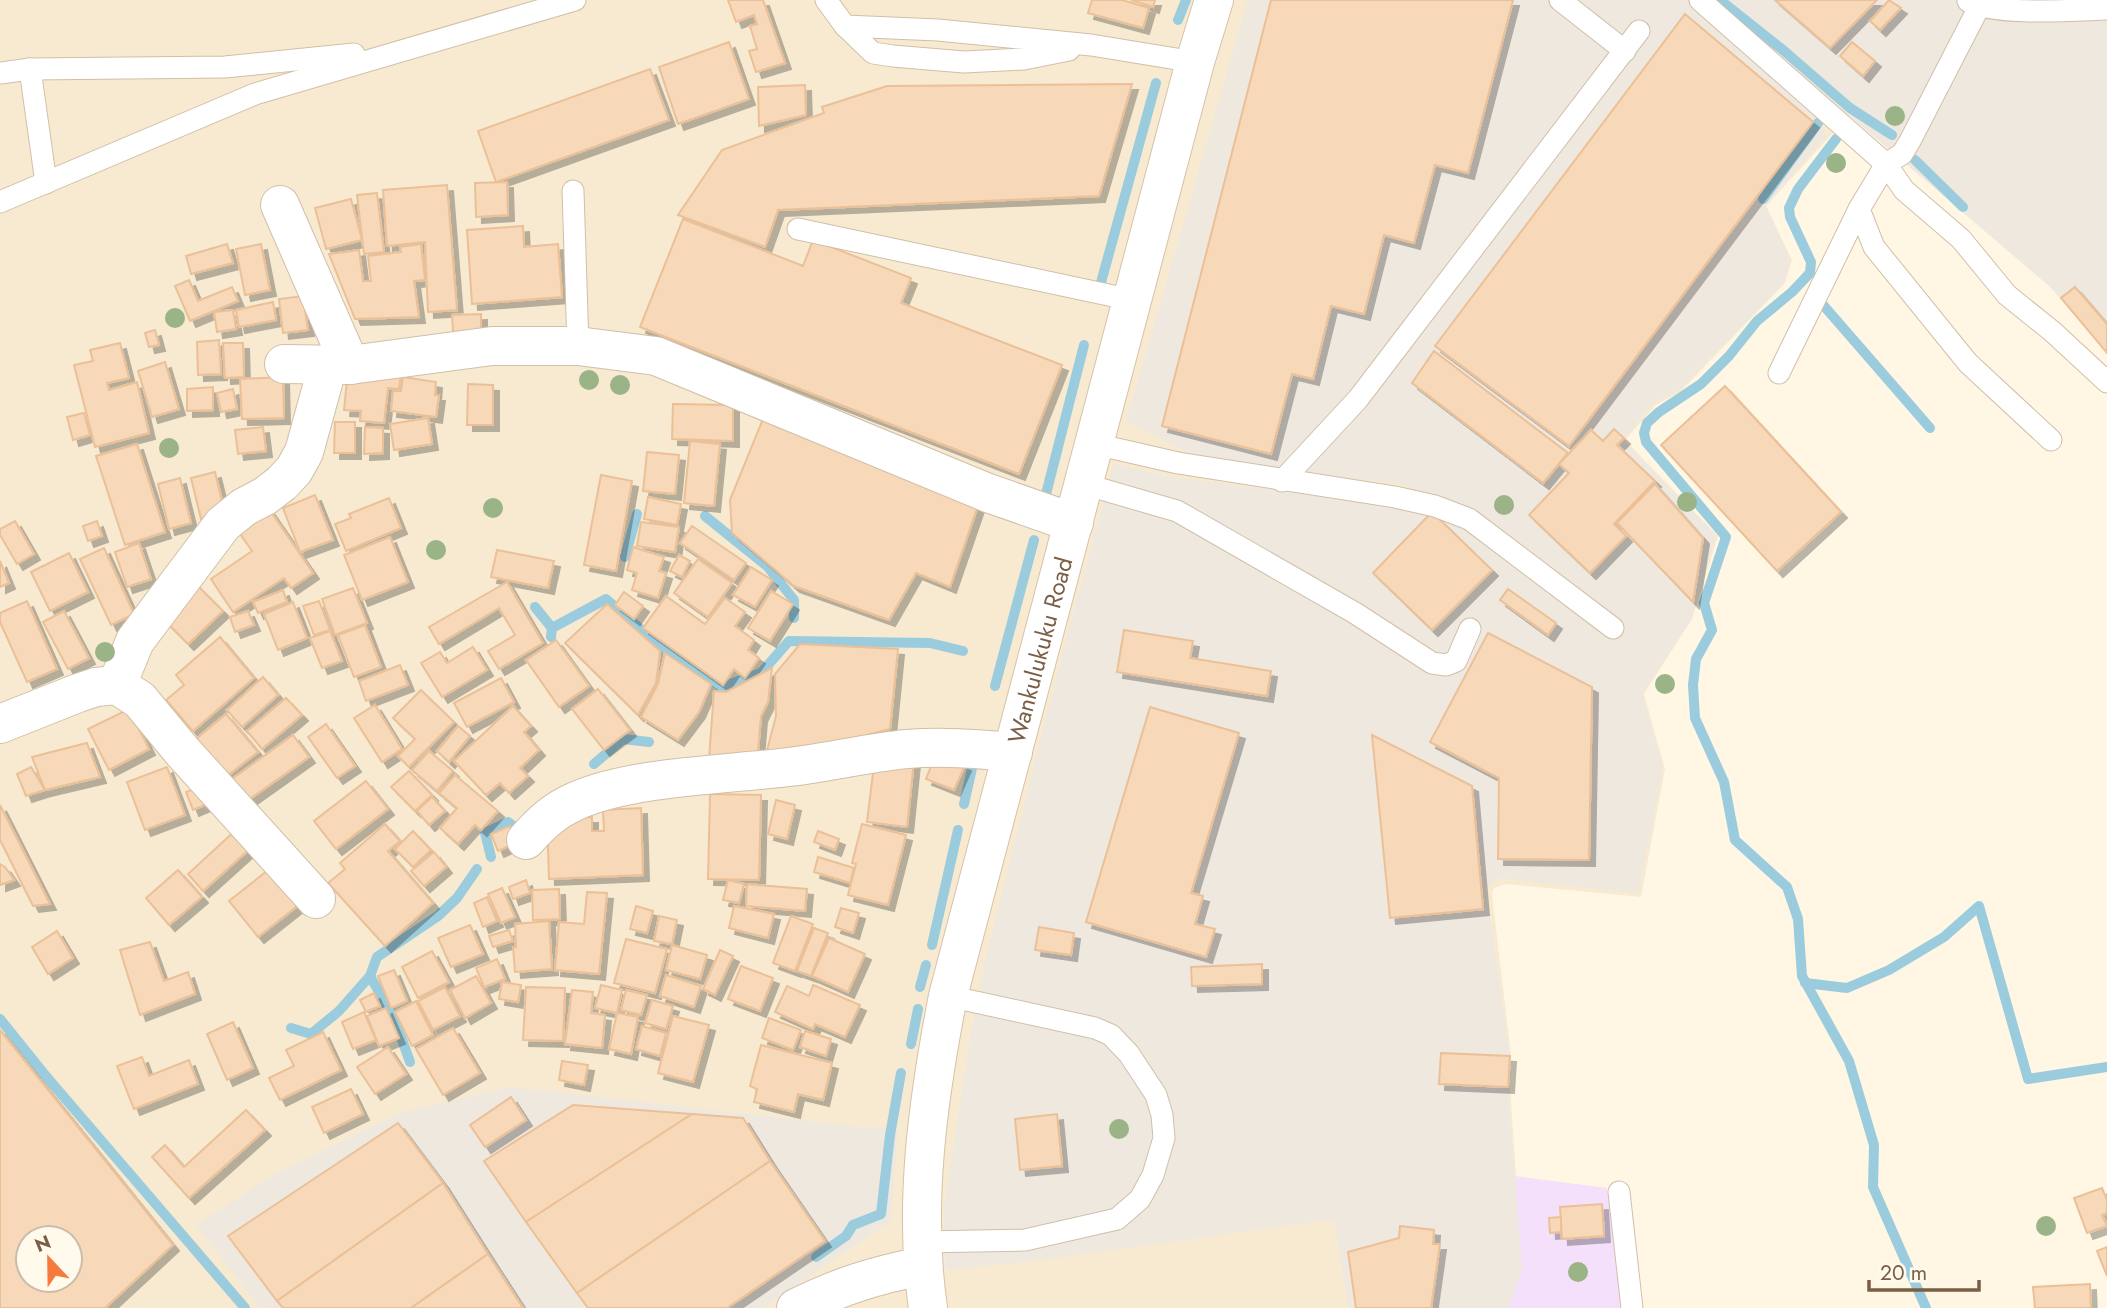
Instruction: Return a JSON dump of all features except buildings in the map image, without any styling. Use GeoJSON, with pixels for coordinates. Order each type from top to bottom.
{"type":"FeatureCollection","features":[{"type":"Feature","properties":{"kind":"street","name":"Wankulukuku Road"},"geometry":{"type":"LineString","coordinates":[[928,1308],[922,1254],[924,1147],[936,1057],[948,996],[1195,62],[1214,0]]}},
{"type":"Feature","properties":{"kind":"street"},"geometry":{"type":"LineString","coordinates":[[117,685],[135,641],[223,524],[244,507],[265,496],[294,470],[304,452],[339,365],[280,205]]}},
{"type":"Feature","properties":{"kind":"street"},"geometry":{"type":"LineString","coordinates":[[284,364],[339,365],[492,346],[578,346],[656,356],[988,493],[1074,523]]}},
{"type":"Feature","properties":{"kind":"street"},"geometry":{"type":"LineString","coordinates":[[0,724],[87,690],[117,685],[140,700],[182,751],[316,899]]}},
{"type":"Feature","properties":{"kind":"street"},"geometry":{"type":"LineString","coordinates":[[526,839],[546,818],[575,801],[612,790],[655,782],[817,765],[906,749],[953,747],[1013,752]]}},
{"type":"Feature","properties":{"kind":"street"},"geometry":{"type":"LineString","coordinates":[[796,1308],[922,1254]]}},
{"type":"Feature","properties":{"kind":"lane"},"geometry":{"type":"LineString","coordinates":[[0,202],[255,94],[575,0]]}},
{"type":"Feature","properties":{"kind":"lane"},"geometry":{"type":"LineString","coordinates":[[826,0],[845,26],[873,53],[893,57],[964,62],[1024,59],[1091,45]]}},
{"type":"Feature","properties":{"kind":"lane"},"geometry":{"type":"LineString","coordinates":[[1560,0],[1625,51]]}},
{"type":"Feature","properties":{"kind":"lane"},"geometry":{"type":"LineString","coordinates":[[1700,0],[1899,154],[1904,190],[1961,239],[2007,295],[2053,332],[2107,382]]}},
{"type":"Feature","properties":{"kind":"lane"},"geometry":{"type":"LineString","coordinates":[[1779,373],[1859,209],[1899,154],[1972,4],[2051,11],[2107,9]]}},
{"type":"Feature","properties":{"kind":"lane"},"geometry":{"type":"LineString","coordinates":[[845,26],[938,30],[1091,45],[1195,62]]}},
{"type":"Feature","properties":{"kind":"lane"},"geometry":{"type":"LineString","coordinates":[[1282,481],[1358,399],[1639,32]]}},
{"type":"Feature","properties":{"kind":"lane"},"geometry":{"type":"LineString","coordinates":[[0,73],[30,69],[225,67],[310,60],[417,46]]}},
{"type":"Feature","properties":{"kind":"lane"},"geometry":{"type":"LineString","coordinates":[[30,69],[46,183]]}},
{"type":"Feature","properties":{"kind":"lane"},"geometry":{"type":"LineString","coordinates":[[573,191],[578,346]]}},
{"type":"Feature","properties":{"kind":"lane"},"geometry":{"type":"LineString","coordinates":[[1859,209],[1874,247],[1968,363],[2051,440]]}},
{"type":"Feature","properties":{"kind":"lane"},"geometry":{"type":"LineString","coordinates":[[798,229],[1132,299]]}},
{"type":"Feature","properties":{"kind":"lane"},"geometry":{"type":"LineString","coordinates":[[1095,444],[1178,463],[1395,497],[1435,506],[1469,519],[1613,628]]}},
{"type":"Feature","properties":{"kind":"lane"},"geometry":{"type":"LineString","coordinates":[[1084,484],[1177,511],[1355,613],[1432,663],[1446,665],[1456,661],[1471,629]]}},
{"type":"Feature","properties":{"kind":"lane"},"geometry":{"type":"LineString","coordinates":[[922,1254],[1025,1240],[1117,1219],[1140,1199],[1153,1175],[1164,1138],[1162,1115],[1156,1095],[1129,1054],[1111,1035],[1095,1028],[948,996]]}},
{"type":"Feature","properties":{"kind":"lane"},"geometry":{"type":"LineString","coordinates":[[1619,1192],[1632,1308]]}},
{"type":"Feature","properties":{"kind":"shaded area"},"geometry":{"type":"Polygon","coordinates":[[[0,0],[2107,0],[2107,354],[2051,285],[1855,109],[1766,206],[1792,260],[1785,283],[1680,392],[1656,405],[1625,440],[1718,536],[1692,619],[1644,694],[1665,769],[1641,897],[1506,884],[1494,888],[1492,894],[1511,1055],[1510,1087],[1516,1175],[1528,1272],[1514,1308],[0,1308],[0,0]]]}},
{"type":"Feature","properties":{"kind":"shaded area"},"geometry":{"type":"Polygon","coordinates":[[[1248,0],[1689,0],[1818,115],[1826,137],[1766,206],[1791,260],[1784,283],[1679,390],[1654,402],[1623,441],[1716,535],[1691,619],[1642,694],[1663,768],[1638,893],[1498,878],[1486,890],[1510,1056],[1508,1087],[1522,1270],[1508,1308],[1348,1308],[1334,1219],[1026,1262],[946,1270],[943,1213],[971,1033],[986,957],[1063,651],[1114,463],[1164,476],[1430,510],[1406,485],[1199,458],[1126,422],[1248,0]]]}},
{"type":"Feature","properties":{"kind":"shaded area"},"geometry":{"type":"Polygon","coordinates":[[[1714,0],[2107,0],[2107,349],[2049,286],[1714,0]]]}},
{"type":"Feature","properties":{"kind":"shaded area"},"geometry":{"type":"Polygon","coordinates":[[[511,1087],[861,1127],[898,1128],[891,1221],[763,1308],[260,1308],[196,1225],[277,1173],[400,1113],[511,1087]]]}},
{"type":"Feature","properties":{"kind":"shaded area"},"geometry":{"type":"Polygon","coordinates":[[[1515,1176],[1607,1188],[1623,1308],[1508,1308],[1522,1270],[1515,1176]]]}},
{"type":"Feature","properties":{"kind":"waterway"},"geometry":{"type":"LineString","coordinates":[[1178,20],[1186,0]]}},
{"type":"Feature","properties":{"kind":"waterway"},"geometry":{"type":"LineString","coordinates":[[1720,0],[1850,108],[1892,135]]}},
{"type":"Feature","properties":{"kind":"waterway"},"geometry":{"type":"LineString","coordinates":[[1100,286],[1156,83]]}},
{"type":"Feature","properties":{"kind":"waterway"},"geometry":{"type":"LineString","coordinates":[[1763,199],[1818,123]]}},
{"type":"Feature","properties":{"kind":"waterway"},"geometry":{"type":"LineString","coordinates":[[1836,139],[1798,189],[1789,208],[1790,217],[1811,262],[1810,273],[1757,321],[1729,356],[1701,384],[1647,423],[1644,433],[1646,442],[1726,537],[1704,603],[1712,630],[1696,659],[1693,685],[1695,718],[1724,782],[1735,840],[1787,887],[1798,919],[1802,976],[1849,1061],[1874,1145],[1873,1187],[1926,1308]]}},
{"type":"Feature","properties":{"kind":"waterway"},"geometry":{"type":"LineString","coordinates":[[1915,160],[1963,207]]}},
{"type":"Feature","properties":{"kind":"waterway"},"geometry":{"type":"LineString","coordinates":[[1824,306],[1930,428]]}},
{"type":"Feature","properties":{"kind":"waterway"},"geometry":{"type":"LineString","coordinates":[[1046,494],[1084,345]]}},
{"type":"Feature","properties":{"kind":"waterway"},"geometry":{"type":"LineString","coordinates":[[625,557],[637,514]]}},
{"type":"Feature","properties":{"kind":"waterway"},"geometry":{"type":"LineString","coordinates":[[705,516],[767,566],[794,600],[794,618]]}},
{"type":"Feature","properties":{"kind":"waterway"},"geometry":{"type":"LineString","coordinates":[[995,686],[1034,540]]}},
{"type":"Feature","properties":{"kind":"waterway"},"geometry":{"type":"LineString","coordinates":[[551,637],[552,628],[606,599],[653,640],[722,687],[761,673],[789,641],[930,643],[963,651]]}},
{"type":"Feature","properties":{"kind":"waterway"},"geometry":{"type":"LineString","coordinates":[[535,607],[552,628]]}},
{"type":"Feature","properties":{"kind":"waterway"},"geometry":{"type":"LineString","coordinates":[[594,764],[623,739],[649,742]]}},
{"type":"Feature","properties":{"kind":"waterway"},"geometry":{"type":"LineString","coordinates":[[964,804],[973,764],[965,761]]}},
{"type":"Feature","properties":{"kind":"waterway"},"geometry":{"type":"LineString","coordinates":[[491,857],[485,833],[508,822],[523,834]]}},
{"type":"Feature","properties":{"kind":"waterway"},"geometry":{"type":"LineString","coordinates":[[932,945],[958,830]]}},
{"type":"Feature","properties":{"kind":"waterway"},"geometry":{"type":"LineString","coordinates":[[291,1028],[311,1034],[339,1011],[370,976],[377,957],[438,916],[457,898],[477,869]]}},
{"type":"Feature","properties":{"kind":"waterway"},"geometry":{"type":"LineString","coordinates":[[1805,983],[1847,988],[1889,970],[1944,937],[1979,906],[2028,1079],[2107,1067]]}},
{"type":"Feature","properties":{"kind":"waterway"},"geometry":{"type":"LineString","coordinates":[[920,987],[926,965]]}},
{"type":"Feature","properties":{"kind":"waterway"},"geometry":{"type":"LineString","coordinates":[[370,976],[395,1020],[410,1062]]}},
{"type":"Feature","properties":{"kind":"waterway"},"geometry":{"type":"LineString","coordinates":[[911,1044],[918,1009]]}},
{"type":"Feature","properties":{"kind":"waterway"},"geometry":{"type":"LineString","coordinates":[[0,1019],[245,1308]]}},
{"type":"Feature","properties":{"kind":"waterway"},"geometry":{"type":"LineString","coordinates":[[816,1257],[846,1236],[853,1225],[881,1214],[890,1135],[901,1073]]}}]}
